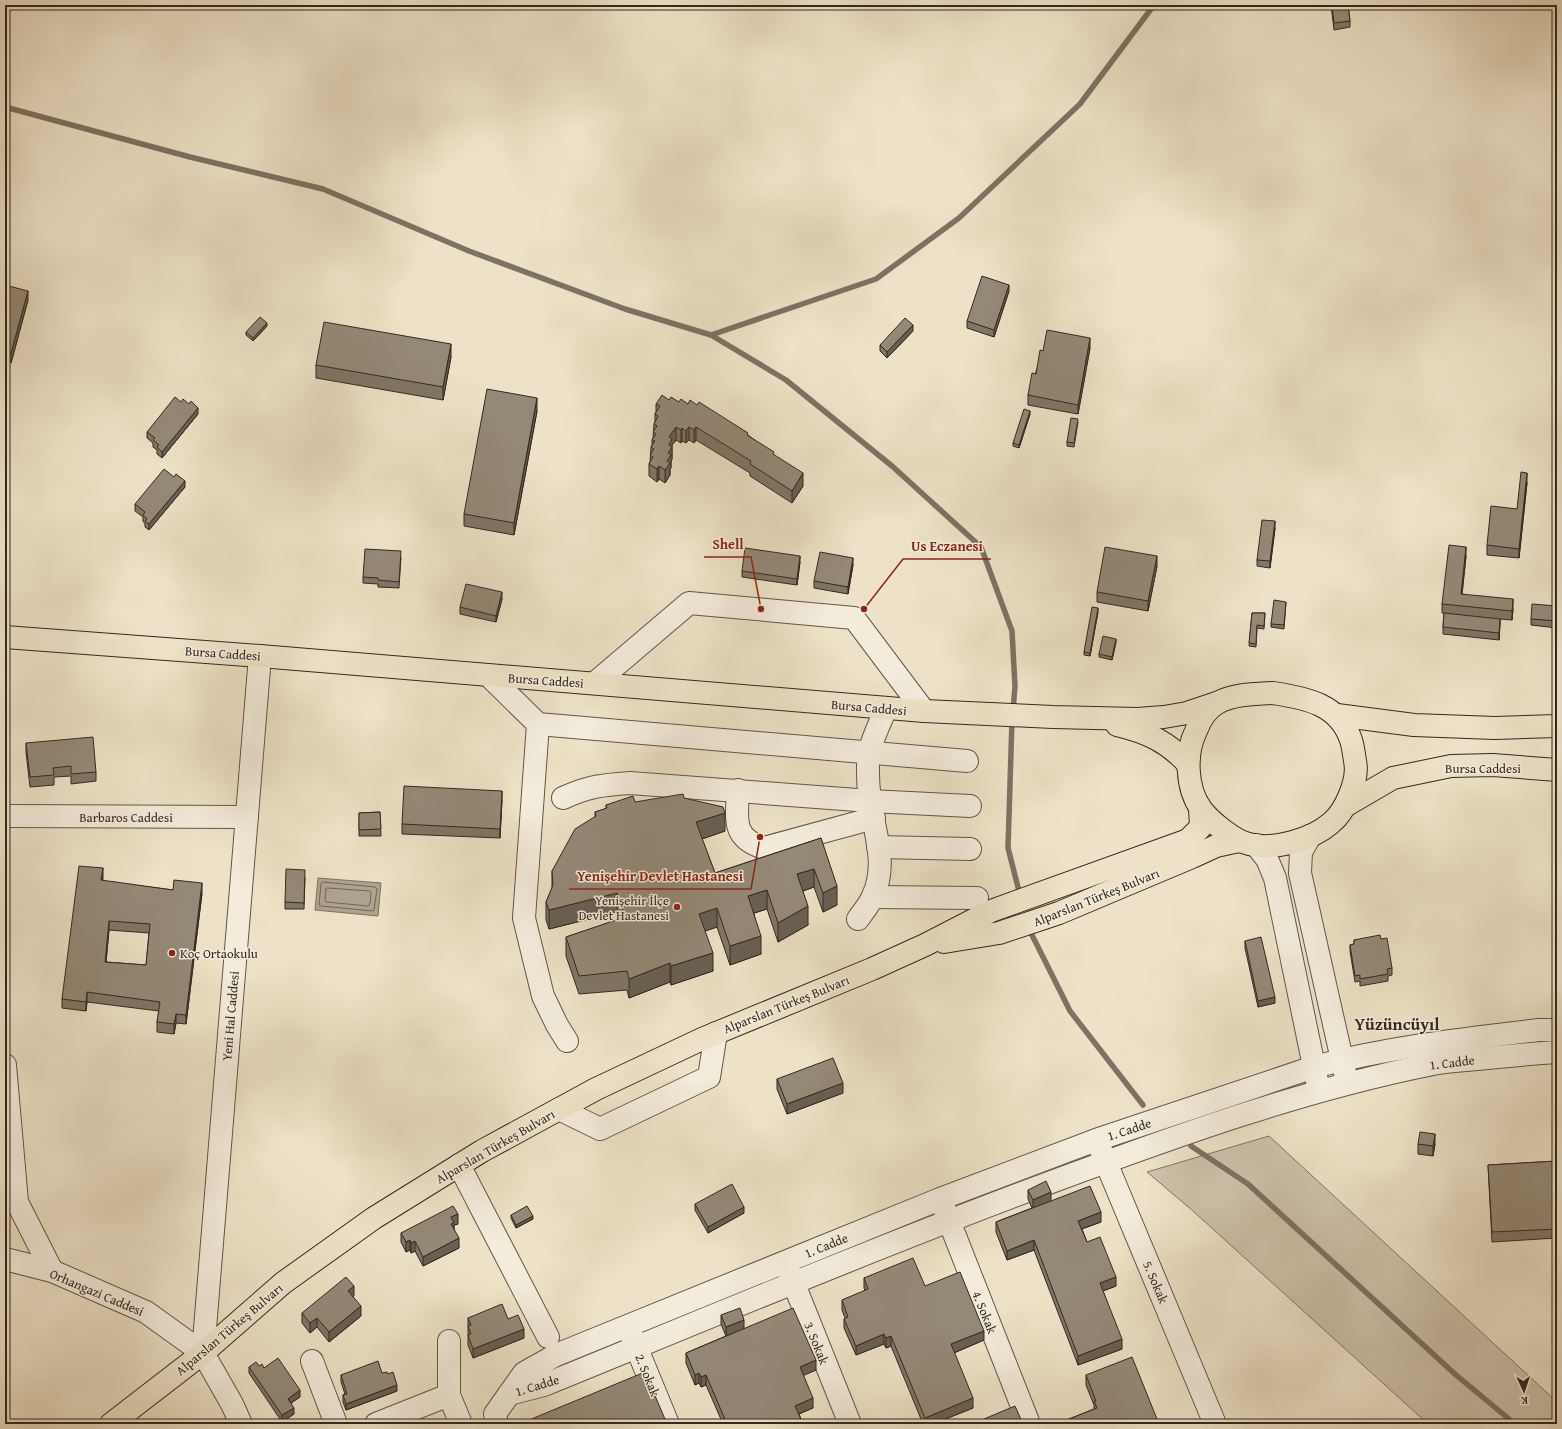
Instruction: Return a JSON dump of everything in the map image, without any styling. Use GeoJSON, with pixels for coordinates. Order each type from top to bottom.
{"type":"FeatureCollection","features":[{"type":"Feature","properties":{"kind":"main road","name":"Bursa Caddesi"},"geometry":{"type":"LineString","coordinates":[[5,637],[260,656],[924,711],[1038,717],[1137,719],[1164,717],[1187,713],[1243,694],[1274,693],[1303,698],[1322,706],[1337,715]]}},
{"type":"Feature","properties":{"kind":"main road"},"geometry":{"type":"LineString","coordinates":[[1217,703],[1202,717],[1191,741],[1188,764],[1192,790],[1200,808],[1212,821],[1233,838],[1248,843]]}},
{"type":"Feature","properties":{"kind":"main road"},"geometry":{"type":"LineString","coordinates":[[1337,715],[1414,725],[1495,728],[1557,726]]}},
{"type":"Feature","properties":{"kind":"main road"},"geometry":{"type":"LineString","coordinates":[[1337,715],[1345,726],[1351,740],[1356,766],[1352,787],[1345,806]]}},
{"type":"Feature","properties":{"kind":"main road","name":"Bursa Caddesi"},"geometry":{"type":"LineString","coordinates":[[1087,718],[1139,730],[1160,740],[1178,753],[1188,764]]}},
{"type":"Feature","properties":{"kind":"main road","name":"Bursa Caddesi"},"geometry":{"type":"LineString","coordinates":[[1345,806],[1392,778],[1451,766],[1493,765],[1557,770]]}},
{"type":"Feature","properties":{"kind":"main road","name":"Alparslan Türkeş Bulvarı"},"geometry":{"type":"LineString","coordinates":[[925,945],[1000,933],[1059,913],[1216,846],[1248,843],[1281,844],[1310,836],[1323,830],[1334,821],[1345,806]]}},
{"type":"Feature","properties":{"kind":"main road","name":"Alparslan Türkeş Bulvarı"},"geometry":{"type":"LineString","coordinates":[[111,1424],[203,1353],[283,1282],[374,1218],[482,1151],[596,1089],[702,1039],[872,969],[925,945],[984,904],[1047,890],[1188,840],[1201,827],[1200,808]]}},
{"type":"Feature","properties":{"kind":"street"},"geometry":{"type":"LineString","coordinates":[[595,683],[689,603],[854,618],[924,711]]}},
{"type":"Feature","properties":{"kind":"street","name":"Yeni Hal Caddesi"},"geometry":{"type":"LineString","coordinates":[[203,1353],[260,656]]}},
{"type":"Feature","properties":{"kind":"street"},"geometry":{"type":"LineString","coordinates":[[488,675],[538,724],[967,761]]}},
{"type":"Feature","properties":{"kind":"street"},"geometry":{"type":"LineString","coordinates":[[858,919],[873,897],[879,880],[880,867],[878,847],[868,773],[869,753],[886,708]]}},
{"type":"Feature","properties":{"kind":"street"},"geometry":{"type":"LineString","coordinates":[[538,724],[524,918],[543,996],[557,1025],[568,1041]]}},
{"type":"Feature","properties":{"kind":"street"},"geometry":{"type":"LineString","coordinates":[[563,798],[582,789],[601,785],[630,783],[738,790],[872,809],[970,806]]}},
{"type":"Feature","properties":{"kind":"street"},"geometry":{"type":"LineString","coordinates":[[738,790],[737,823],[739,830],[749,842],[764,848],[872,809]]}},
{"type":"Feature","properties":{"kind":"street","name":"Barbaros Caddesi"},"geometry":{"type":"LineString","coordinates":[[5,816],[247,817]]}},
{"type":"Feature","properties":{"kind":"street"},"geometry":{"type":"LineString","coordinates":[[1310,836],[1301,852],[1300,873],[1348,1084]]}},
{"type":"Feature","properties":{"kind":"street"},"geometry":{"type":"LineString","coordinates":[[1248,843],[1267,859],[1275,878],[1319,1091]]}},
{"type":"Feature","properties":{"kind":"street"},"geometry":{"type":"LineString","coordinates":[[878,847],[970,849]]}},
{"type":"Feature","properties":{"kind":"street"},"geometry":{"type":"LineString","coordinates":[[873,897],[984,904]]}},
{"type":"Feature","properties":{"kind":"street","name":"1. Cadde"},"geometry":{"type":"LineString","coordinates":[[509,1394],[524,1373],[556,1355],[940,1199],[1096,1140],[1342,1059],[1427,1043],[1539,1030],[1557,1030]]}},
{"type":"Feature","properties":{"kind":"street"},"geometry":{"type":"LineString","coordinates":[[560,1109],[600,1129],[702,1081],[708,1077],[716,1033]]}},
{"type":"Feature","properties":{"kind":"street","name":"1. Cadde"},"geometry":{"type":"LineString","coordinates":[[509,1394],[544,1385],[793,1282],[949,1220],[1106,1162],[1264,1108],[1319,1091],[1431,1064],[1511,1055],[1557,1052]]}},
{"type":"Feature","properties":{"kind":"street"},"geometry":{"type":"LineString","coordinates":[[5,1065],[6,1092],[17,1202],[52,1272]]}},
{"type":"Feature","properties":{"kind":"street","name":"5. Sokak"},"geometry":{"type":"LineString","coordinates":[[1096,1140],[1215,1424]]}},
{"type":"Feature","properties":{"kind":"street"},"geometry":{"type":"LineString","coordinates":[[459,1165],[548,1337]]}},
{"type":"Feature","properties":{"kind":"street","name":"4. Sokak"},"geometry":{"type":"LineString","coordinates":[[940,1199],[1029,1424]]}},
{"type":"Feature","properties":{"kind":"street","name":"Orhangazi Caddesi"},"geometry":{"type":"LineString","coordinates":[[5,1259],[52,1272],[146,1312],[203,1353]]}},
{"type":"Feature","properties":{"kind":"street","name":"3. Sokak"},"geometry":{"type":"LineString","coordinates":[[785,1262],[850,1424]]}},
{"type":"Feature","properties":{"kind":"street","name":"2. Sokak"},"geometry":{"type":"LineString","coordinates":[[628,1326],[668,1424]]}},
{"type":"Feature","properties":{"kind":"street"},"geometry":{"type":"LineString","coordinates":[[449,1342],[450,1395],[461,1424]]}},
{"type":"Feature","properties":{"kind":"street"},"geometry":{"type":"LineString","coordinates":[[203,1353],[232,1404],[240,1424]]}},
{"type":"Feature","properties":{"kind":"street"},"geometry":{"type":"LineString","coordinates":[[312,1361],[336,1424]]}},
{"type":"Feature","properties":{"kind":"street"},"geometry":{"type":"LineString","coordinates":[[496,1424],[495,1414],[509,1394]]}},
{"type":"Feature","properties":{"kind":"street"},"geometry":{"type":"LineString","coordinates":[[376,1424],[450,1395]]}},
{"type":"Feature","properties":{"kind":"shaded area"},"geometry":{"type":"Polygon","coordinates":[[[1269,1136],[1557,1402],[1557,1424],[1428,1424],[1193,1211],[1147,1172],[1269,1136]]]}},
{"type":"Feature","properties":{"kind":"water"},"geometry":{"type":"Polygon","coordinates":[[[318,878],[381,883],[378,916],[315,910],[318,878]]]}},
{"type":"Feature","properties":{"kind":"building"},"geometry":{"type":"Polygon","coordinates":[[[1332,5],[1348,5],[1350,21],[1334,23],[1332,5]]]}},
{"type":"Feature","properties":{"kind":"building"},"geometry":{"type":"Polygon","coordinates":[[[982,276],[1009,285],[994,330],[967,321],[982,276]]]}},
{"type":"Feature","properties":{"kind":"building"},"geometry":{"type":"Polygon","coordinates":[[[5,285],[28,291],[11,353],[5,352],[5,285]]]}},
{"type":"Feature","properties":{"kind":"building"},"geometry":{"type":"Polygon","coordinates":[[[260,317],[267,323],[253,338],[246,332],[260,317]]]}},
{"type":"Feature","properties":{"kind":"building"},"geometry":{"type":"Polygon","coordinates":[[[905,318],[913,325],[887,352],[880,345],[905,318]]]}},
{"type":"Feature","properties":{"kind":"building"},"geometry":{"type":"Polygon","coordinates":[[[324,322],[451,344],[443,387],[316,365],[324,322]]]}},
{"type":"Feature","properties":{"kind":"building"},"geometry":{"type":"Polygon","coordinates":[[[1047,330],[1090,338],[1078,405],[1028,395],[1032,373],[1036,374],[1040,350],[1043,351],[1047,330]]]}},
{"type":"Feature","properties":{"kind":"building"},"geometry":{"type":"Polygon","coordinates":[[[487,389],[537,398],[514,523],[464,514],[487,389]]]}},
{"type":"Feature","properties":{"kind":"building"},"geometry":{"type":"Polygon","coordinates":[[[662,395],[669,400],[671,397],[679,402],[681,399],[688,404],[690,400],[697,405],[699,402],[748,433],[747,435],[774,452],[773,454],[803,473],[792,491],[750,464],[751,461],[696,427],[694,430],[689,427],[686,431],[682,428],[681,430],[676,427],[669,437],[672,439],[669,445],[672,447],[668,453],[671,455],[667,461],[670,463],[665,470],[659,466],[657,469],[649,464],[653,457],[650,455],[654,449],[651,447],[655,441],[652,440],[656,434],[653,432],[657,426],[654,424],[658,416],[655,414],[660,406],[656,404],[662,395]]]}},
{"type":"Feature","properties":{"kind":"building"},"geometry":{"type":"Polygon","coordinates":[[[175,397],[181,402],[183,399],[189,404],[191,401],[198,408],[162,452],[157,447],[159,445],[153,440],[155,438],[147,432],[175,397]]]}},
{"type":"Feature","properties":{"kind":"building"},"geometry":{"type":"Polygon","coordinates":[[[1024,409],[1030,411],[1019,445],[1013,443],[1024,409]]]}},
{"type":"Feature","properties":{"kind":"building"},"geometry":{"type":"Polygon","coordinates":[[[1071,418],[1078,419],[1074,443],[1067,442],[1071,418]]]}},
{"type":"Feature","properties":{"kind":"building"},"geometry":{"type":"Polygon","coordinates":[[[1557,440],[1557,482],[1553,481],[1557,440]]]}},
{"type":"Feature","properties":{"kind":"building"},"geometry":{"type":"Polygon","coordinates":[[[164,469],[174,477],[176,474],[185,481],[149,524],[145,521],[147,519],[143,515],[145,512],[135,504],[164,469]]]}},
{"type":"Feature","properties":{"kind":"building"},"geometry":{"type":"Polygon","coordinates":[[[1521,472],[1527,473],[1519,549],[1487,545],[1491,506],[1517,509],[1521,472]]]}},
{"type":"Feature","properties":{"kind":"building"},"geometry":{"type":"Polygon","coordinates":[[[1262,520],[1275,521],[1270,561],[1257,560],[1262,520]]]}},
{"type":"Feature","properties":{"kind":"building"},"geometry":{"type":"Polygon","coordinates":[[[1449,545],[1466,547],[1461,594],[1513,599],[1512,611],[1442,604],[1449,545]]]}},
{"type":"Feature","properties":{"kind":"building"},"geometry":{"type":"Polygon","coordinates":[[[1105,547],[1157,556],[1148,601],[1097,592],[1105,547]]]}},
{"type":"Feature","properties":{"kind":"building"},"geometry":{"type":"Polygon","coordinates":[[[745,548],[800,556],[797,579],[742,571],[745,548]]]}},
{"type":"Feature","properties":{"kind":"building"},"geometry":{"type":"Polygon","coordinates":[[[365,549],[401,551],[399,582],[363,577],[365,549]]]}},
{"type":"Feature","properties":{"kind":"building"},"geometry":{"type":"Polygon","coordinates":[[[820,552],[853,558],[848,587],[814,581],[820,552]]]}},
{"type":"Feature","properties":{"kind":"building"},"geometry":{"type":"Polygon","coordinates":[[[466,584],[502,592],[496,616],[460,607],[466,584]]]}},
{"type":"Feature","properties":{"kind":"building"},"geometry":{"type":"Polygon","coordinates":[[[1274,600],[1286,602],[1284,625],[1271,624],[1274,600]]]}},
{"type":"Feature","properties":{"kind":"building"},"geometry":{"type":"Polygon","coordinates":[[[1532,604],[1557,606],[1557,621],[1531,619],[1532,604]]]}},
{"type":"Feature","properties":{"kind":"building"},"geometry":{"type":"Polygon","coordinates":[[[1092,607],[1098,608],[1090,653],[1084,652],[1092,607]]]}},
{"type":"Feature","properties":{"kind":"building"},"geometry":{"type":"Polygon","coordinates":[[[1252,613],[1265,613],[1264,626],[1257,625],[1256,644],[1249,643],[1252,613]]]}},
{"type":"Feature","properties":{"kind":"building"},"geometry":{"type":"Polygon","coordinates":[[[1444,613],[1500,619],[1499,633],[1443,627],[1444,613]]]}},
{"type":"Feature","properties":{"kind":"building"},"geometry":{"type":"Polygon","coordinates":[[[1103,636],[1116,639],[1112,657],[1099,654],[1103,636]]]}},
{"type":"Feature","properties":{"kind":"building"},"geometry":{"type":"Polygon","coordinates":[[[93,737],[96,772],[71,774],[71,766],[53,768],[54,775],[30,777],[26,743],[93,737]]]}},
{"type":"Feature","properties":{"kind":"building"},"geometry":{"type":"Polygon","coordinates":[[[404,786],[502,791],[500,829],[402,824],[404,786]]]}},
{"type":"Feature","properties":{"kind":"building","name":"Yenişehir İlçe Devlet Hastanesi"},"geometry":{"type":"Polygon","coordinates":[[[683,794],[684,798],[723,807],[725,813],[696,822],[715,873],[821,838],[837,886],[823,893],[814,869],[797,874],[808,906],[778,923],[767,890],[748,896],[761,936],[730,946],[717,908],[699,914],[713,953],[671,966],[670,963],[629,979],[627,971],[579,976],[566,937],[625,917],[617,893],[549,910],[546,902],[553,885],[552,871],[575,829],[596,816],[595,812],[607,808],[606,805],[633,796],[635,802],[683,794]]]}},
{"type":"Feature","properties":{"kind":"building"},"geometry":{"type":"Polygon","coordinates":[[[380,812],[381,829],[359,830],[359,813],[380,812]]]}},
{"type":"Feature","properties":{"kind":"building","name":"Koç Ortaokulu"},"geometry":{"type":"Polygon","coordinates":[[[79,866],[103,868],[101,880],[173,890],[174,880],[202,883],[186,1015],[176,1014],[174,1024],[157,1022],[160,1002],[87,992],[86,1002],[62,999],[79,866]],[[109,921],[105,962],[146,965],[150,924],[109,921]]]}},
{"type":"Feature","properties":{"kind":"building"},"geometry":{"type":"Polygon","coordinates":[[[286,869],[305,870],[304,903],[285,902],[286,869]]]}},
{"type":"Feature","properties":{"kind":"building"},"geometry":{"type":"Polygon","coordinates":[[[1380,935],[1381,939],[1387,938],[1392,968],[1387,969],[1388,974],[1360,979],[1360,975],[1355,976],[1350,945],[1354,944],[1354,940],[1380,935]]]}},
{"type":"Feature","properties":{"kind":"building"},"geometry":{"type":"Polygon","coordinates":[[[1261,937],[1275,997],[1258,1001],[1245,941],[1261,937]]]}},
{"type":"Feature","properties":{"kind":"building"},"geometry":{"type":"Polygon","coordinates":[[[833,1058],[843,1083],[787,1104],[777,1079],[833,1058]]]}},
{"type":"Feature","properties":{"kind":"building"},"geometry":{"type":"Polygon","coordinates":[[[1420,1132],[1435,1134],[1433,1146],[1418,1144],[1420,1132]]]}},
{"type":"Feature","properties":{"kind":"building"},"geometry":{"type":"Polygon","coordinates":[[[1557,1161],[1557,1229],[1492,1232],[1488,1165],[1557,1161]]]}},
{"type":"Feature","properties":{"kind":"building"},"geometry":{"type":"Polygon","coordinates":[[[1046,1181],[1051,1192],[1033,1200],[1028,1190],[1046,1181]]]}},
{"type":"Feature","properties":{"kind":"building"},"geometry":{"type":"Polygon","coordinates":[[[732,1184],[744,1207],[708,1227],[695,1204],[732,1184]]]}},
{"type":"Feature","properties":{"kind":"building"},"geometry":{"type":"Polygon","coordinates":[[[1090,1186],[1101,1212],[1078,1221],[1087,1242],[1100,1237],[1116,1277],[1100,1283],[1122,1339],[1078,1356],[1034,1240],[1007,1251],[996,1222],[1090,1186]]]}},
{"type":"Feature","properties":{"kind":"building"},"geometry":{"type":"Polygon","coordinates":[[[453,1206],[458,1214],[451,1217],[454,1223],[451,1224],[459,1238],[423,1257],[415,1241],[411,1243],[410,1240],[406,1242],[401,1233],[453,1206]]]}},
{"type":"Feature","properties":{"kind":"building"},"geometry":{"type":"Polygon","coordinates":[[[527,1206],[533,1216],[516,1225],[511,1215],[527,1206]]]}},
{"type":"Feature","properties":{"kind":"building"},"geometry":{"type":"Polygon","coordinates":[[[913,1258],[925,1286],[960,1272],[984,1331],[951,1344],[973,1398],[925,1418],[891,1336],[886,1338],[884,1334],[856,1346],[844,1319],[848,1317],[842,1300],[868,1289],[864,1278],[913,1258]]]}},
{"type":"Feature","properties":{"kind":"building"},"geometry":{"type":"Polygon","coordinates":[[[346,1277],[354,1286],[348,1291],[361,1306],[329,1332],[317,1318],[310,1323],[302,1313],[346,1277]]]}},
{"type":"Feature","properties":{"kind":"building"},"geometry":{"type":"Polygon","coordinates":[[[502,1304],[508,1319],[518,1315],[524,1329],[473,1349],[468,1335],[471,1334],[468,1326],[471,1325],[468,1318],[502,1304]]]}},
{"type":"Feature","properties":{"kind":"building"},"geometry":{"type":"Polygon","coordinates":[[[740,1308],[744,1320],[726,1327],[721,1315],[740,1308]]]}},
{"type":"Feature","properties":{"kind":"building"},"geometry":{"type":"Polygon","coordinates":[[[793,1308],[816,1360],[800,1367],[813,1398],[795,1406],[803,1424],[727,1424],[706,1375],[701,1377],[699,1373],[695,1375],[686,1353],[793,1308]]]}},
{"type":"Feature","properties":{"kind":"building"},"geometry":{"type":"Polygon","coordinates":[[[1132,1357],[1159,1424],[1065,1424],[1064,1421],[1097,1408],[1094,1401],[1096,1401],[1086,1375],[1132,1357]]]}},
{"type":"Feature","properties":{"kind":"building"},"geometry":{"type":"Polygon","coordinates":[[[278,1358],[300,1390],[288,1399],[294,1408],[282,1415],[249,1367],[256,1362],[259,1366],[262,1364],[264,1368],[278,1358]]]}},
{"type":"Feature","properties":{"kind":"building"},"geometry":{"type":"Polygon","coordinates":[[[378,1361],[382,1373],[387,1372],[388,1374],[393,1372],[397,1385],[346,1404],[343,1395],[347,1394],[341,1375],[378,1361]]]}},
{"type":"Feature","properties":{"kind":"building"},"geometry":{"type":"Polygon","coordinates":[[[645,1372],[667,1424],[530,1424],[529,1420],[645,1372]]]}},
{"type":"Feature","properties":{"kind":"building"},"geometry":{"type":"Polygon","coordinates":[[[1015,1406],[1023,1424],[972,1424],[1015,1406]]]}},
{"type":"Feature","properties":{"kind":"waterway"},"geometry":{"type":"LineString","coordinates":[[711,335],[876,279],[959,218],[1080,104],[1154,5]]}},
{"type":"Feature","properties":{"kind":"waterway"},"geometry":{"type":"LineString","coordinates":[[5,107],[190,157],[323,189],[469,251],[625,309],[711,335],[786,380],[892,466],[981,547],[1012,631],[1015,686],[1013,711]]}},
{"type":"Feature","properties":{"kind":"waterway"},"geometry":{"type":"LineString","coordinates":[[1012,720],[1008,848],[1020,895]]}},
{"type":"Feature","properties":{"kind":"waterway"},"geometry":{"type":"LineString","coordinates":[[1028,927],[1070,1011],[1143,1105]]}},
{"type":"Feature","properties":{"kind":"waterway"},"geometry":{"type":"LineString","coordinates":[[1191,1146],[1248,1184],[1456,1375],[1515,1424]]}},
{"type":"Feature","properties":{"kind":"place","name":"Shell"},"geometry":{"type":"Point","coordinates":[761,609]}},
{"type":"Feature","properties":{"kind":"place","name":"Us Eczanesi"},"geometry":{"type":"Point","coordinates":[864,609]}},
{"type":"Feature","properties":{"kind":"place","name":"Yenişehir Devlet Hastanesi"},"geometry":{"type":"Point","coordinates":[760,837]}},
{"type":"Feature","properties":{"kind":"place","name":"Yenişehir İlçe Devlet Hastanesi"},"geometry":{"type":"Point","coordinates":[677,907]}},
{"type":"Feature","properties":{"kind":"place","name":"Koç Ortaokulu"},"geometry":{"type":"Point","coordinates":[172,953]}},
{"type":"Feature","properties":{"kind":"district","name":"Yüzüncüyıl"},"geometry":{"type":"Point","coordinates":[1397,1024]}}]}
